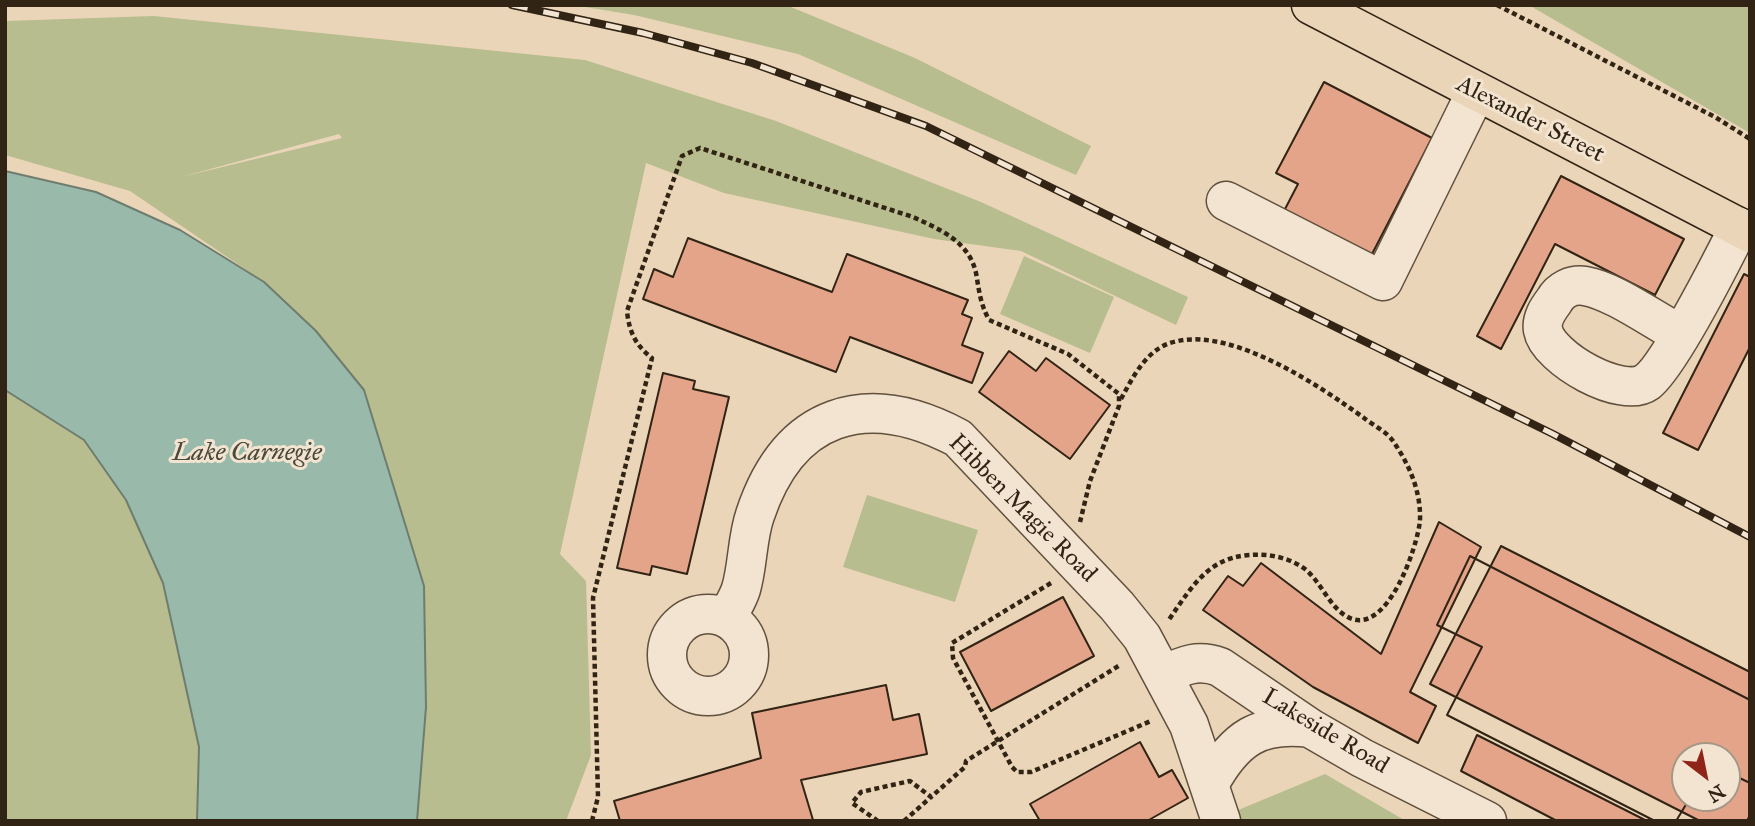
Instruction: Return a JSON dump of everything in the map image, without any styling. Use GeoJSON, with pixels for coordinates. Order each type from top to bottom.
{"type":"FeatureCollection","features":[{"type":"Feature","properties":{"kind":"main road","name":"Alexander Street"},"geometry":{"type":"LineString","coordinates":[[1311,5],[1744,230]]}},
{"type":"Feature","properties":{"kind":"lane"},"geometry":{"type":"LineString","coordinates":[[1226,201],[1383,281],[1476,92]]}},
{"type":"Feature","properties":{"kind":"lane"},"geometry":{"type":"LineString","coordinates":[[1680,334],[1744,230]]}},
{"type":"Feature","properties":{"kind":"lane","name":"Hibben Magie Road"},"geometry":{"type":"LineString","coordinates":[[727,618],[741,589],[753,519],[777,464],[798,442],[828,423],[864,412],[897,413],[928,422],[958,438],[1117,606],[1156,661],[1188,725],[1222,821]]}},
{"type":"Feature","properties":{"kind":"lane","name":"Lakeside Road"},"geometry":{"type":"LineString","coordinates":[[1156,661],[1207,662],[1220,667],[1310,728],[1362,758],[1487,821]]}},
{"type":"Feature","properties":{"kind":"lane"},"geometry":{"type":"LineString","coordinates":[[1210,783],[1230,754],[1255,733],[1280,724],[1310,728]]}},
{"type":"Feature","properties":{"kind":"path"},"geometry":{"type":"LineString","coordinates":[[1497,5],[1715,117],[1750,139]]}},
{"type":"Feature","properties":{"kind":"path"},"geometry":{"type":"LineString","coordinates":[[592,821],[598,797],[593,598],[652,358],[640,349],[629,328],[627,311],[682,156],[700,148],[913,217],[945,232],[972,259],[976,292],[989,320],[1077,359],[1119,394],[1120,399]]}},
{"type":"Feature","properties":{"kind":"path"},"geometry":{"type":"LineString","coordinates":[[904,821],[965,767],[966,761],[997,742],[1156,661],[1165,637],[1162,631],[1200,578],[1217,562],[1236,555],[1271,555],[1289,560],[1303,568],[1321,585],[1335,606],[1348,618],[1359,620],[1375,614],[1385,606],[1405,574],[1416,547],[1419,498],[1392,439],[1326,391],[1234,346],[1206,340],[1178,341],[1163,346],[1146,358],[1120,399],[1090,481],[1076,538],[1051,583],[952,643],[953,658],[997,742],[1012,767],[1023,774],[1153,720]]}},
{"type":"Feature","properties":{"kind":"path"},"geometry":{"type":"LineString","coordinates":[[878,821],[852,803],[861,792],[911,781],[931,797]]}},
{"type":"Feature","properties":{"kind":"green space"},"geometry":{"type":"Polygon","coordinates":[[[573,5],[786,5],[915,58],[1091,146],[1076,175],[798,54],[634,15],[573,5]]]}},
{"type":"Feature","properties":{"kind":"green space"},"geometry":{"type":"Polygon","coordinates":[[[1529,5],[1750,5],[1750,133],[1532,7],[1529,5]]]}},
{"type":"Feature","properties":{"kind":"green space"},"geometry":{"type":"Polygon","coordinates":[[[154,16],[585,60],[776,121],[981,202],[1188,297],[1176,325],[1021,251],[934,239],[724,193],[646,163],[560,554],[586,581],[591,755],[566,821],[417,821],[426,707],[364,391],[316,331],[264,282],[130,191],[5,155],[5,21],[154,16]],[[339,134],[181,177],[342,138],[339,134]]]}},
{"type":"Feature","properties":{"kind":"green space"},"geometry":{"type":"Polygon","coordinates":[[[1024,256],[1114,297],[1090,353],[1000,314],[1024,256]]]}},
{"type":"Feature","properties":{"kind":"green space"},"geometry":{"type":"Polygon","coordinates":[[[5,390],[84,440],[126,500],[163,583],[199,747],[197,821],[5,821],[5,390]]]}},
{"type":"Feature","properties":{"kind":"green space"},"geometry":{"type":"Polygon","coordinates":[[[867,495],[978,530],[955,602],[843,567],[867,495]]]}},
{"type":"Feature","properties":{"kind":"green space"},"geometry":{"type":"Polygon","coordinates":[[[1325,774],[1406,821],[1234,821],[1231,813],[1325,774]]]}},
{"type":"Feature","properties":{"kind":"water","name":"Lake Carnegie"},"geometry":{"type":"Polygon","coordinates":[[[5,171],[96,192],[180,230],[264,282],[316,331],[364,390],[424,586],[426,707],[417,821],[197,821],[199,747],[163,583],[126,500],[84,440],[5,390],[5,171]]]}},
{"type":"Feature","properties":{"kind":"building"},"geometry":{"type":"Polygon","coordinates":[[[1324,82],[1432,138],[1371,256],[1284,211],[1298,184],[1276,173],[1324,82]]]}},
{"type":"Feature","properties":{"kind":"building"},"geometry":{"type":"Polygon","coordinates":[[[1561,176],[1684,239],[1655,295],[1555,244],[1501,349],[1477,336],[1561,176]]]}},
{"type":"Feature","properties":{"kind":"building"},"geometry":{"type":"Polygon","coordinates":[[[688,238],[832,292],[847,254],[968,300],[962,314],[972,318],[962,345],[983,353],[972,383],[850,337],[836,372],[643,299],[654,269],[673,277],[688,238]]]}},
{"type":"Feature","properties":{"kind":"building"},"geometry":{"type":"Polygon","coordinates":[[[1744,274],[1750,277],[1750,347],[1698,450],[1663,433],[1744,274]]]}},
{"type":"Feature","properties":{"kind":"building"},"geometry":{"type":"Polygon","coordinates":[[[1009,351],[1036,371],[1046,358],[1110,405],[1070,459],[979,392],[1009,351]]]}},
{"type":"Feature","properties":{"kind":"building"},"geometry":{"type":"Polygon","coordinates":[[[663,373],[695,381],[693,389],[729,397],[687,574],[652,566],[650,575],[617,568],[663,373]]]}},
{"type":"Feature","properties":{"kind":"building"},"geometry":{"type":"Polygon","coordinates":[[[1439,522],[1481,547],[1410,692],[1436,706],[1418,743],[1313,687],[1203,610],[1228,576],[1243,586],[1261,563],[1381,654],[1439,522]]]}},
{"type":"Feature","properties":{"kind":"building"},"geometry":{"type":"Polygon","coordinates":[[[1501,546],[1750,672],[1750,815],[1747,821],[1700,821],[1682,812],[1741,812],[1741,742],[1671,742],[1671,806],[1430,684],[1501,546]]]}},
{"type":"Feature","properties":{"kind":"building"},"geometry":{"type":"Polygon","coordinates":[[[1470,556],[1750,700],[1750,783],[1741,779],[1741,742],[1671,742],[1671,812],[1681,812],[1676,821],[1655,821],[1447,715],[1482,647],[1437,625],[1470,556]]]}},
{"type":"Feature","properties":{"kind":"building"},"geometry":{"type":"Polygon","coordinates":[[[1470,556],[1750,700],[1750,783],[1741,779],[1741,742],[1671,742],[1671,812],[1681,812],[1676,821],[1655,821],[1447,715],[1482,647],[1437,625],[1470,556]]]}},
{"type":"Feature","properties":{"kind":"building"},"geometry":{"type":"Polygon","coordinates":[[[1063,597],[1094,656],[991,711],[960,652],[1063,597]]]}},
{"type":"Feature","properties":{"kind":"building"},"geometry":{"type":"Polygon","coordinates":[[[886,685],[893,720],[919,714],[927,754],[801,780],[813,820],[620,821],[614,801],[761,758],[752,713],[886,685]]]}},
{"type":"Feature","properties":{"kind":"building"},"geometry":{"type":"Polygon","coordinates":[[[1477,735],[1647,821],[1557,821],[1461,771],[1477,735]]]}},
{"type":"Feature","properties":{"kind":"building"},"geometry":{"type":"Polygon","coordinates":[[[1140,742],[1159,777],[1172,770],[1188,798],[1147,821],[1040,821],[1030,804],[1140,742]]]}},
{"type":"Feature","properties":{"kind":"railway"},"geometry":{"type":"LineString","coordinates":[[512,5],[643,33],[752,63],[926,126],[1553,434],[1750,537]]}}]}
